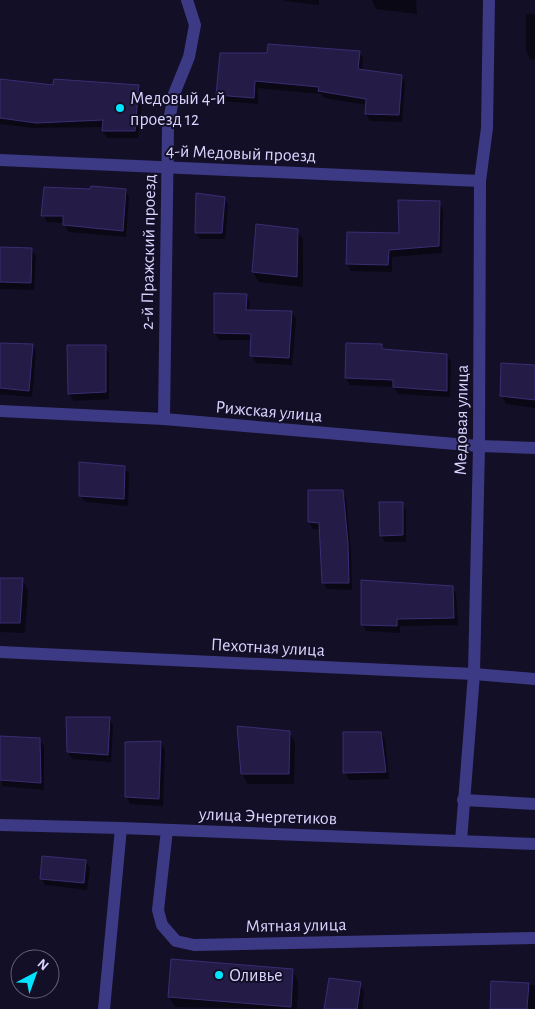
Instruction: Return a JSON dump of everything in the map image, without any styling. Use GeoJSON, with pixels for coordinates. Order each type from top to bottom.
{"type":"FeatureCollection","features":[{"type":"Feature","properties":{"kind":"street","name":"2-й Пражский проезд"},"geometry":{"type":"LineString","coordinates":[[164,419],[168,126],[173,102],[189,57],[195,25],[187,0]]}},
{"type":"Feature","properties":{"kind":"street","name":"Медовая улица"},"geometry":{"type":"LineString","coordinates":[[461,841],[474,674],[479,446],[480,181],[487,128],[489,0]]}},
{"type":"Feature","properties":{"kind":"street","name":"4-й Медовый проезд"},"geometry":{"type":"LineString","coordinates":[[0,160],[480,181]]}},
{"type":"Feature","properties":{"kind":"street","name":"Рижская улица"},"geometry":{"type":"LineString","coordinates":[[0,411],[164,419],[479,446],[535,448]]}},
{"type":"Feature","properties":{"kind":"street","name":"Пехотная улица"},"geometry":{"type":"LineString","coordinates":[[0,652],[474,674],[535,679]]}},
{"type":"Feature","properties":{"kind":"street"},"geometry":{"type":"LineString","coordinates":[[464,800],[535,804]]}},
{"type":"Feature","properties":{"kind":"street","name":"улица Энергетиков"},"geometry":{"type":"LineString","coordinates":[[0,825],[535,844]]}},
{"type":"Feature","properties":{"kind":"street"},"geometry":{"type":"LineString","coordinates":[[104,1009],[121,828]]}},
{"type":"Feature","properties":{"kind":"street","name":"Мятная улица"},"geometry":{"type":"LineString","coordinates":[[167,830],[158,910],[162,925],[176,941],[194,945],[535,938]]}},
{"type":"Feature","properties":{"kind":"building"},"geometry":{"type":"Polygon","coordinates":[[[268,44],[360,51],[358,69],[402,75],[399,115],[365,114],[366,99],[318,91],[319,87],[255,81],[254,98],[216,95],[220,53],[267,53],[268,44]]]}},
{"type":"Feature","properties":{"kind":"building"},"geometry":{"type":"Polygon","coordinates":[[[0,79],[53,85],[54,79],[139,85],[135,131],[102,131],[103,120],[36,123],[0,118],[0,79]]]}},
{"type":"Feature","properties":{"kind":"building"},"geometry":{"type":"Polygon","coordinates":[[[91,186],[126,189],[123,231],[63,225],[63,216],[41,216],[44,187],[90,189],[91,186]]]}},
{"type":"Feature","properties":{"kind":"building"},"geometry":{"type":"Polygon","coordinates":[[[196,193],[225,197],[222,233],[195,233],[196,193]]]}},
{"type":"Feature","properties":{"kind":"building"},"geometry":{"type":"Polygon","coordinates":[[[398,200],[440,201],[439,246],[389,250],[388,265],[346,264],[347,232],[399,233],[398,200]]]}},
{"type":"Feature","properties":{"kind":"building"},"geometry":{"type":"Polygon","coordinates":[[[256,224],[298,229],[297,277],[252,272],[256,224]]]}},
{"type":"Feature","properties":{"kind":"building"},"geometry":{"type":"Polygon","coordinates":[[[0,247],[32,248],[31,283],[0,282],[0,247]]]}},
{"type":"Feature","properties":{"kind":"building"},"geometry":{"type":"Polygon","coordinates":[[[214,293],[247,294],[246,310],[292,311],[289,358],[250,356],[251,334],[214,333],[214,293]]]}},
{"type":"Feature","properties":{"kind":"building"},"geometry":{"type":"Polygon","coordinates":[[[0,343],[33,344],[29,391],[0,388],[0,343]]]}},
{"type":"Feature","properties":{"kind":"building"},"geometry":{"type":"Polygon","coordinates":[[[346,343],[382,344],[382,349],[447,354],[447,391],[393,387],[393,380],[345,378],[346,343]]]}},
{"type":"Feature","properties":{"kind":"building"},"geometry":{"type":"Polygon","coordinates":[[[67,345],[106,345],[106,392],[68,394],[67,345]]]}},
{"type":"Feature","properties":{"kind":"building"},"geometry":{"type":"Polygon","coordinates":[[[501,363],[535,365],[535,400],[500,396],[501,363]]]}},
{"type":"Feature","properties":{"kind":"building"},"geometry":{"type":"Polygon","coordinates":[[[79,462],[125,466],[124,499],[79,496],[79,462]]]}},
{"type":"Feature","properties":{"kind":"building"},"geometry":{"type":"Polygon","coordinates":[[[308,490],[343,490],[348,543],[349,583],[322,583],[319,523],[308,522],[308,490]]]}},
{"type":"Feature","properties":{"kind":"building"},"geometry":{"type":"Polygon","coordinates":[[[379,502],[403,502],[403,535],[380,536],[379,502]]]}},
{"type":"Feature","properties":{"kind":"building"},"geometry":{"type":"Polygon","coordinates":[[[0,578],[23,578],[20,623],[0,623],[0,578]]]}},
{"type":"Feature","properties":{"kind":"building"},"geometry":{"type":"Polygon","coordinates":[[[361,580],[453,586],[454,618],[397,619],[397,626],[361,625],[361,580]]]}},
{"type":"Feature","properties":{"kind":"building"},"geometry":{"type":"Polygon","coordinates":[[[66,717],[110,717],[108,755],[67,752],[66,717]]]}},
{"type":"Feature","properties":{"kind":"building"},"geometry":{"type":"Polygon","coordinates":[[[237,726],[290,731],[289,774],[241,774],[237,726]]]}},
{"type":"Feature","properties":{"kind":"building"},"geometry":{"type":"Polygon","coordinates":[[[343,732],[381,732],[386,772],[343,773],[343,732]]]}},
{"type":"Feature","properties":{"kind":"building"},"geometry":{"type":"Polygon","coordinates":[[[0,736],[40,738],[41,783],[0,780],[0,736]]]}},
{"type":"Feature","properties":{"kind":"building"},"geometry":{"type":"Polygon","coordinates":[[[161,741],[159,799],[125,797],[125,742],[161,741]]]}},
{"type":"Feature","properties":{"kind":"building"},"geometry":{"type":"Polygon","coordinates":[[[42,856],[86,860],[84,883],[40,879],[42,856]]]}},
{"type":"Feature","properties":{"kind":"building"},"geometry":{"type":"Polygon","coordinates":[[[171,959],[293,969],[291,1007],[168,997],[171,959]]]}},
{"type":"Feature","properties":{"kind":"building"},"geometry":{"type":"Polygon","coordinates":[[[329,978],[361,982],[357,1009],[324,1009],[329,978]]]}},
{"type":"Feature","properties":{"kind":"building"},"geometry":{"type":"Polygon","coordinates":[[[491,981],[529,983],[527,1009],[490,1009],[491,981]]]}},
{"type":"Feature","properties":{"kind":"place","name":"Медовый 4-й проезд 12"},"geometry":{"type":"Point","coordinates":[120,108]}},
{"type":"Feature","properties":{"kind":"place","name":"Оливье"},"geometry":{"type":"Point","coordinates":[219,975]}}]}
